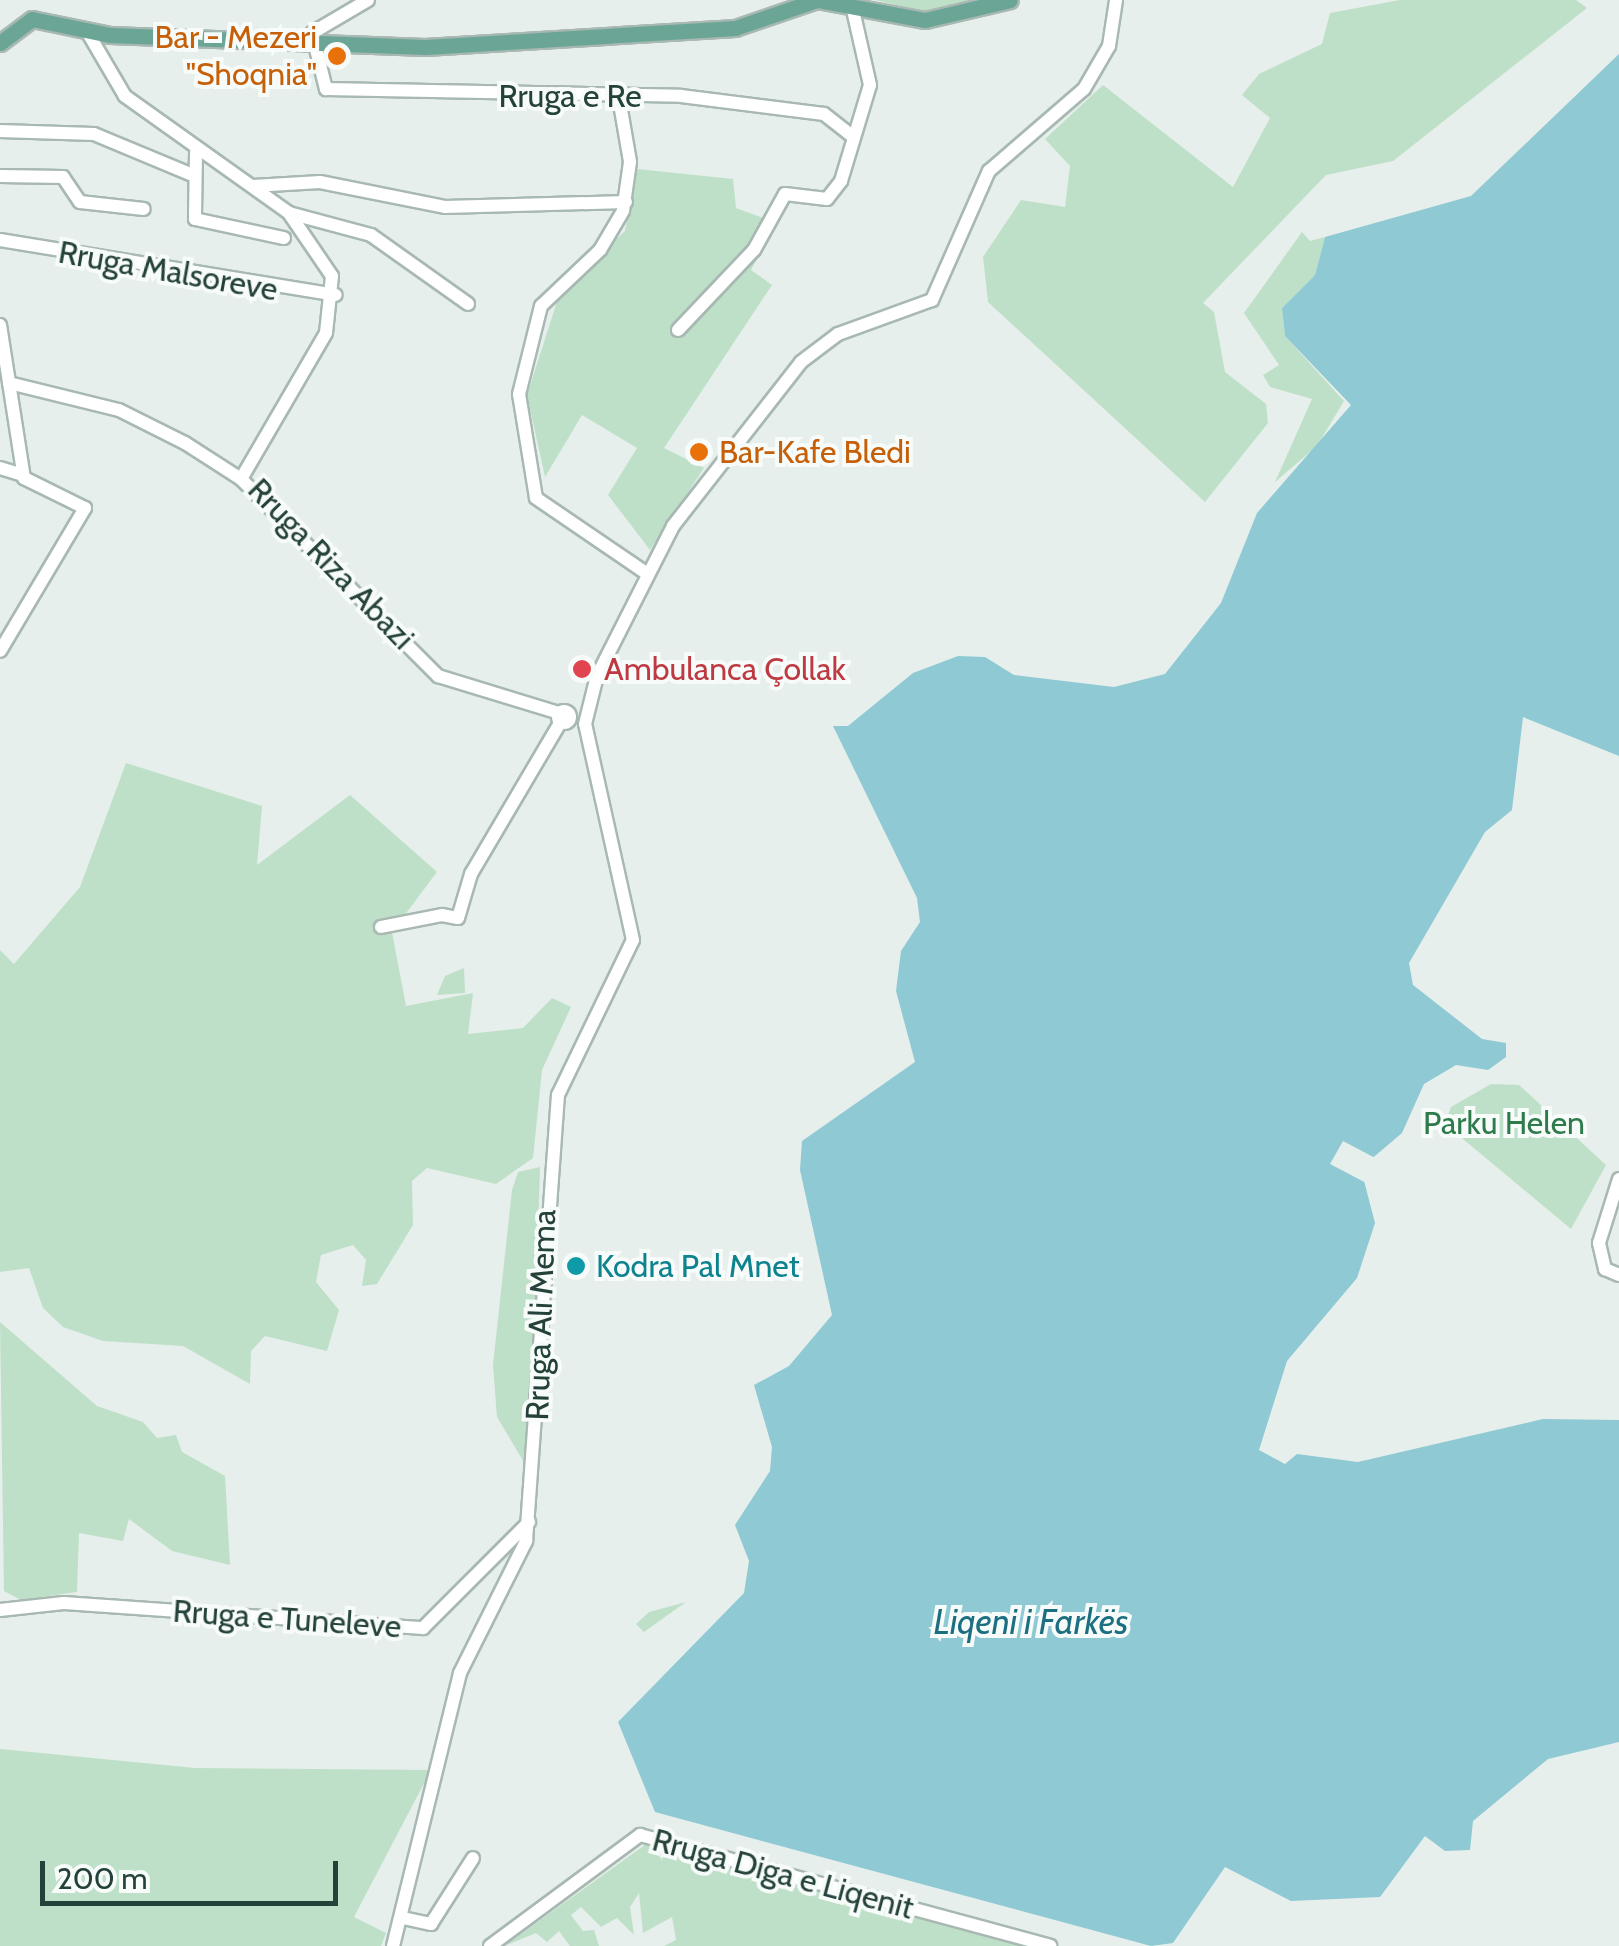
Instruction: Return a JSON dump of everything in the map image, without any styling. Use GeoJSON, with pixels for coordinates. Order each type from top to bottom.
{"type":"FeatureCollection","features":[{"type":"Feature","properties":{"kind":"main road"},"geometry":{"type":"LineString","coordinates":[[0,43],[32,19],[88,33],[111,30],[426,48],[722,30],[817,0],[925,20],[1010,0]]}},
{"type":"Feature","properties":{"kind":"street"},"geometry":{"type":"LineString","coordinates":[[311,44],[315,26],[368,0]]}},
{"type":"Feature","properties":{"kind":"street"},"geometry":{"type":"LineString","coordinates":[[586,716],[646,572],[811,352],[932,300],[989,171],[1084,89],[1110,46],[1116,0]]}},
{"type":"Feature","properties":{"kind":"street"},"geometry":{"type":"LineString","coordinates":[[678,330],[754,250],[785,194],[830,198],[854,138],[871,66],[852,6]]}},
{"type":"Feature","properties":{"kind":"street"},"geometry":{"type":"LineString","coordinates":[[88,33],[105,76],[196,152],[289,212],[371,235],[468,304]]}},
{"type":"Feature","properties":{"kind":"street","name":"Rruga e Re"},"geometry":{"type":"LineString","coordinates":[[311,44],[318,82],[338,91],[620,98],[824,114],[854,138]]}},
{"type":"Feature","properties":{"kind":"street"},"geometry":{"type":"LineString","coordinates":[[620,98],[626,202],[608,240],[541,306],[519,394],[536,498],[646,572]]}},
{"type":"Feature","properties":{"kind":"street"},"geometry":{"type":"LineString","coordinates":[[0,130],[94,134],[195,176]]}},
{"type":"Feature","properties":{"kind":"street"},"geometry":{"type":"LineString","coordinates":[[196,152],[196,219],[284,238]]}},
{"type":"Feature","properties":{"kind":"street"},"geometry":{"type":"LineString","coordinates":[[0,176],[63,177],[86,204],[144,209]]}},
{"type":"Feature","properties":{"kind":"street"},"geometry":{"type":"LineString","coordinates":[[254,186],[320,182],[445,208],[626,202]]}},
{"type":"Feature","properties":{"kind":"street"},"geometry":{"type":"LineString","coordinates":[[289,212],[336,295]]}},
{"type":"Feature","properties":{"kind":"street","name":"Rruga Malsoreve"},"geometry":{"type":"LineString","coordinates":[[0,240],[336,295]]}},
{"type":"Feature","properties":{"kind":"street","name":"Rruga Riza Abazi"},"geometry":{"type":"LineString","coordinates":[[336,295],[326,333],[242,479],[438,676],[563,718],[586,716]]}},
{"type":"Feature","properties":{"kind":"street"},"geometry":{"type":"LineString","coordinates":[[0,325],[23,476]]}},
{"type":"Feature","properties":{"kind":"street"},"geometry":{"type":"LineString","coordinates":[[9,383],[118,410],[242,479]]}},
{"type":"Feature","properties":{"kind":"street"},"geometry":{"type":"LineString","coordinates":[[0,468],[23,476],[85,511],[0,651]]}},
{"type":"Feature","properties":{"kind":"street","name":"Rruga Ali Mema"},"geometry":{"type":"LineString","coordinates":[[392,1946],[403,1918],[460,1673],[520,1560],[529,1522],[554,1116],[571,1056],[632,940],[586,716]]}},
{"type":"Feature","properties":{"kind":"street"},"geometry":{"type":"LineString","coordinates":[[380,927],[442,915],[456,920],[457,905],[563,718]]}},
{"type":"Feature","properties":{"kind":"street"},"geometry":{"type":"LineString","coordinates":[[1619,1178],[1599,1243],[1604,1269],[1619,1276]]}},
{"type":"Feature","properties":{"kind":"street","name":"Rruga e Tuneleve"},"geometry":{"type":"LineString","coordinates":[[0,1610],[64,1603],[423,1628],[529,1522]]}},
{"type":"Feature","properties":{"kind":"street","name":"Rruga Diga e Liqenit"},"geometry":{"type":"LineString","coordinates":[[490,1946],[640,1835],[1050,1946]]}},
{"type":"Feature","properties":{"kind":"street"},"geometry":{"type":"LineString","coordinates":[[403,1918],[431,1924],[473,1858]]}},
{"type":"Feature","properties":{"kind":"green space"},"geometry":{"type":"Polygon","coordinates":[[[875,0],[977,0],[929,13],[875,0]]]}},
{"type":"Feature","properties":{"kind":"green space"},"geometry":{"type":"Polygon","coordinates":[[[1400,0],[1576,0],[1587,8],[1393,161],[1326,175],[1203,303],[1214,312],[1225,372],[1266,404],[1268,423],[1205,502],[988,302],[983,257],[1021,200],[1065,207],[1070,166],[1045,139],[1103,85],[1233,187],[1270,118],[1242,95],[1259,74],[1322,44],[1330,13],[1400,0]]]}},
{"type":"Feature","properties":{"kind":"green space"},"geometry":{"type":"Polygon","coordinates":[[[637,169],[733,179],[736,208],[777,223],[751,270],[772,285],[664,448],[704,468],[650,550],[608,495],[637,448],[582,415],[545,477],[527,395],[560,292],[625,231],[637,169]]]}},
{"type":"Feature","properties":{"kind":"green space"},"geometry":{"type":"Polygon","coordinates":[[[1302,232],[1310,241],[1325,237],[1315,275],[1282,308],[1285,336],[1344,401],[1317,446],[1275,482],[1312,399],[1270,387],[1263,375],[1279,365],[1244,313],[1302,232]]]}},
{"type":"Feature","properties":{"kind":"green space"},"geometry":{"type":"Polygon","coordinates":[[[126,763],[262,806],[257,865],[350,795],[437,872],[392,932],[406,1006],[473,993],[468,1034],[523,1028],[552,998],[571,1007],[542,1070],[533,1158],[496,1184],[427,1168],[412,1181],[413,1225],[377,1284],[362,1286],[366,1260],[353,1245],[321,1255],[316,1282],[339,1310],[327,1351],[265,1336],[251,1351],[250,1384],[183,1346],[103,1341],[63,1327],[43,1308],[29,1268],[0,1272],[0,950],[14,964],[80,887],[126,763]]]}},
{"type":"Feature","properties":{"kind":"green space"},"geometry":{"type":"Polygon","coordinates":[[[464,968],[465,993],[437,995],[445,976],[464,968]]]}},
{"type":"Feature","properties":{"kind":"green space","name":"Parku Helen"},"geometry":{"type":"Polygon","coordinates":[[[1491,1084],[1519,1085],[1606,1165],[1571,1229],[1445,1124],[1451,1107],[1491,1084]]]}},
{"type":"Feature","properties":{"kind":"green space"},"geometry":{"type":"Polygon","coordinates":[[[540,1167],[534,1359],[525,1464],[497,1417],[493,1365],[512,1190],[518,1172],[540,1167]]]}},
{"type":"Feature","properties":{"kind":"green space"},"geometry":{"type":"Polygon","coordinates":[[[0,1322],[97,1406],[143,1422],[157,1438],[176,1435],[182,1452],[225,1476],[230,1565],[172,1551],[129,1519],[123,1541],[79,1533],[77,1592],[21,1600],[4,1591],[0,1322]]]}},
{"type":"Feature","properties":{"kind":"green space"},"geometry":{"type":"Polygon","coordinates":[[[686,1602],[644,1632],[636,1624],[649,1612],[686,1602]]]}},
{"type":"Feature","properties":{"kind":"green space"},"geometry":{"type":"Polygon","coordinates":[[[0,1749],[195,1768],[431,1770],[354,1917],[386,1933],[381,1946],[0,1946],[0,1749]]]}},
{"type":"Feature","properties":{"kind":"green space"},"geometry":{"type":"Polygon","coordinates":[[[649,1842],[662,1860],[666,1847],[1037,1946],[664,1946],[676,1940],[672,1917],[643,1933],[639,1893],[630,1907],[634,1935],[617,1918],[601,1927],[581,1907],[571,1915],[583,1931],[594,1930],[599,1946],[570,1946],[559,1931],[547,1942],[536,1933],[504,1946],[649,1842]]]}},
{"type":"Feature","properties":{"kind":"water","name":"Liqeni i Farkës"},"geometry":{"type":"Polygon","coordinates":[[[1619,54],[1619,756],[1523,717],[1512,810],[1485,832],[1409,963],[1413,985],[1482,1039],[1506,1043],[1506,1057],[1488,1070],[1456,1065],[1424,1084],[1402,1133],[1369,1161],[1362,1173],[1375,1223],[1357,1278],[1287,1361],[1259,1450],[1285,1464],[1297,1454],[1358,1462],[1543,1419],[1619,1420],[1619,1742],[1548,1759],[1473,1821],[1470,1850],[1445,1851],[1425,1836],[1380,1897],[1291,1901],[1225,1867],[1173,1943],[1151,1946],[655,1812],[618,1722],[744,1593],[749,1561],[735,1525],[770,1471],[772,1447],[754,1385],[789,1366],[832,1315],[800,1170],[802,1141],[915,1062],[896,991],[901,951],[920,922],[917,898],[833,726],[848,726],[913,673],[958,656],[985,657],[1014,675],[1114,687],[1165,674],[1221,603],[1257,513],[1351,405],[1285,336],[1282,308],[1315,275],[1325,237],[1471,196],[1619,54]]]}},
{"type":"Feature","properties":{"kind":"pier"},"geometry":{"type":"Polygon","coordinates":[[[1343,1141],[1379,1160],[1370,1185],[1330,1164],[1343,1141]]]}},
{"type":"Feature","properties":{"kind":"place","name":"Bar - Mezeri \"Shoqnia\""},"geometry":{"type":"Point","coordinates":[337,56]}},
{"type":"Feature","properties":{"kind":"place","name":"Bar-Kafe Bledi"},"geometry":{"type":"Point","coordinates":[699,452]}},
{"type":"Feature","properties":{"kind":"place","name":"Ambulanca Çollak"},"geometry":{"type":"Point","coordinates":[582,669]}},
{"type":"Feature","properties":{"kind":"place","name":"Kodra Pal Mnet"},"geometry":{"type":"Point","coordinates":[576,1266]}}]}
